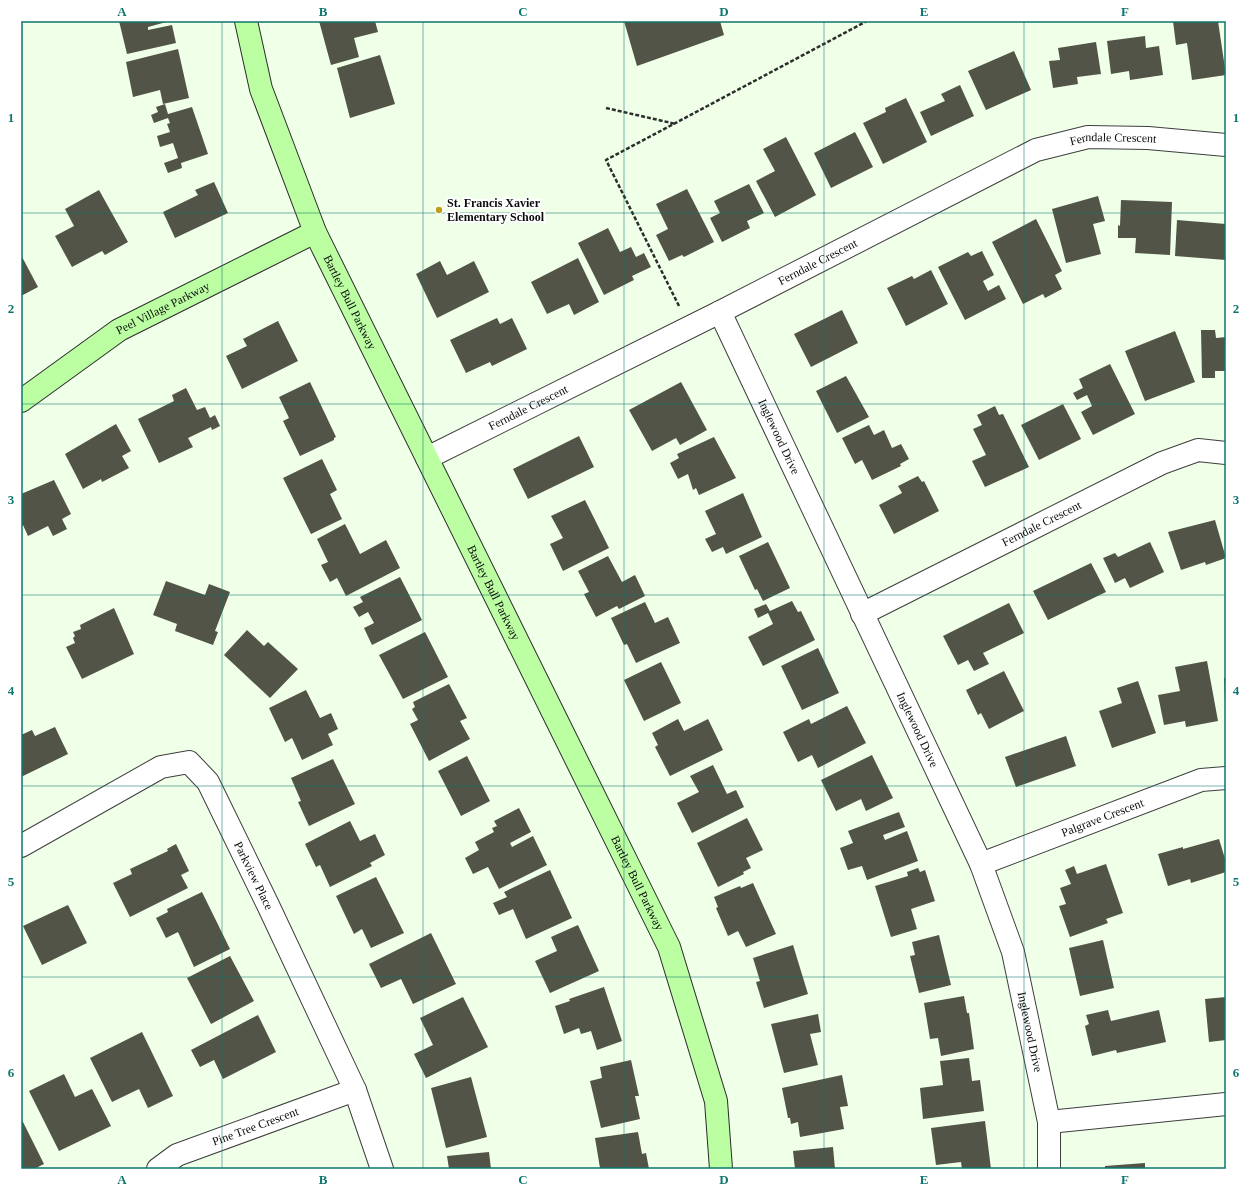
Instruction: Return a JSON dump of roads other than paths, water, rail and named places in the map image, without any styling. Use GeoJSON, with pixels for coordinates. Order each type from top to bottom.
{"type":"FeatureCollection","features":[{"type":"Feature","properties":{"kind":"street","name":"Bartley Bull Parkway"},"geometry":{"type":"LineString","coordinates":[[246,21],[262,89],[315,232],[669,947],[716,1100],[722,1169]]}},
{"type":"Feature","properties":{"kind":"street","name":"Ferndale Crescent"},"geometry":{"type":"LineString","coordinates":[[426,458],[720,312],[1036,150],[1088,137],[1148,138],[1226,145]]}},
{"type":"Feature","properties":{"kind":"street","name":"Peel Village Parkway"},"geometry":{"type":"LineString","coordinates":[[21,401],[119,330],[315,232]]}},
{"type":"Feature","properties":{"kind":"street","name":"Inglewood Drive"},"geometry":{"type":"LineString","coordinates":[[720,312],[981,864],[1013,952],[1049,1122],[1049,1169]]}},
{"type":"Feature","properties":{"kind":"street","name":"Ferndale Crescent"},"geometry":{"type":"LineString","coordinates":[[862,614],[1162,463],[1198,450],[1226,453]]}},
{"type":"Feature","properties":{"kind":"street","name":"Parkview Place"},"geometry":{"type":"LineString","coordinates":[[21,846],[161,767],[189,762],[208,782],[356,1090],[382,1169]]}},
{"type":"Feature","properties":{"kind":"street","name":"Palgrave Crescent"},"geometry":{"type":"LineString","coordinates":[[981,864],[1201,780],[1226,778]]}},
{"type":"Feature","properties":{"kind":"street","name":"Pine Tree Crescent"},"geometry":{"type":"LineString","coordinates":[[158,1169],[177,1155],[356,1090]]}},
{"type":"Feature","properties":{"kind":"street"},"geometry":{"type":"LineString","coordinates":[[1049,1122],[1226,1104]]}},
{"type":"Feature","properties":{"kind":"place","name":"St. Francis Xavier Elementary School"},"geometry":{"type":"Point","coordinates":[439,210]}}]}
